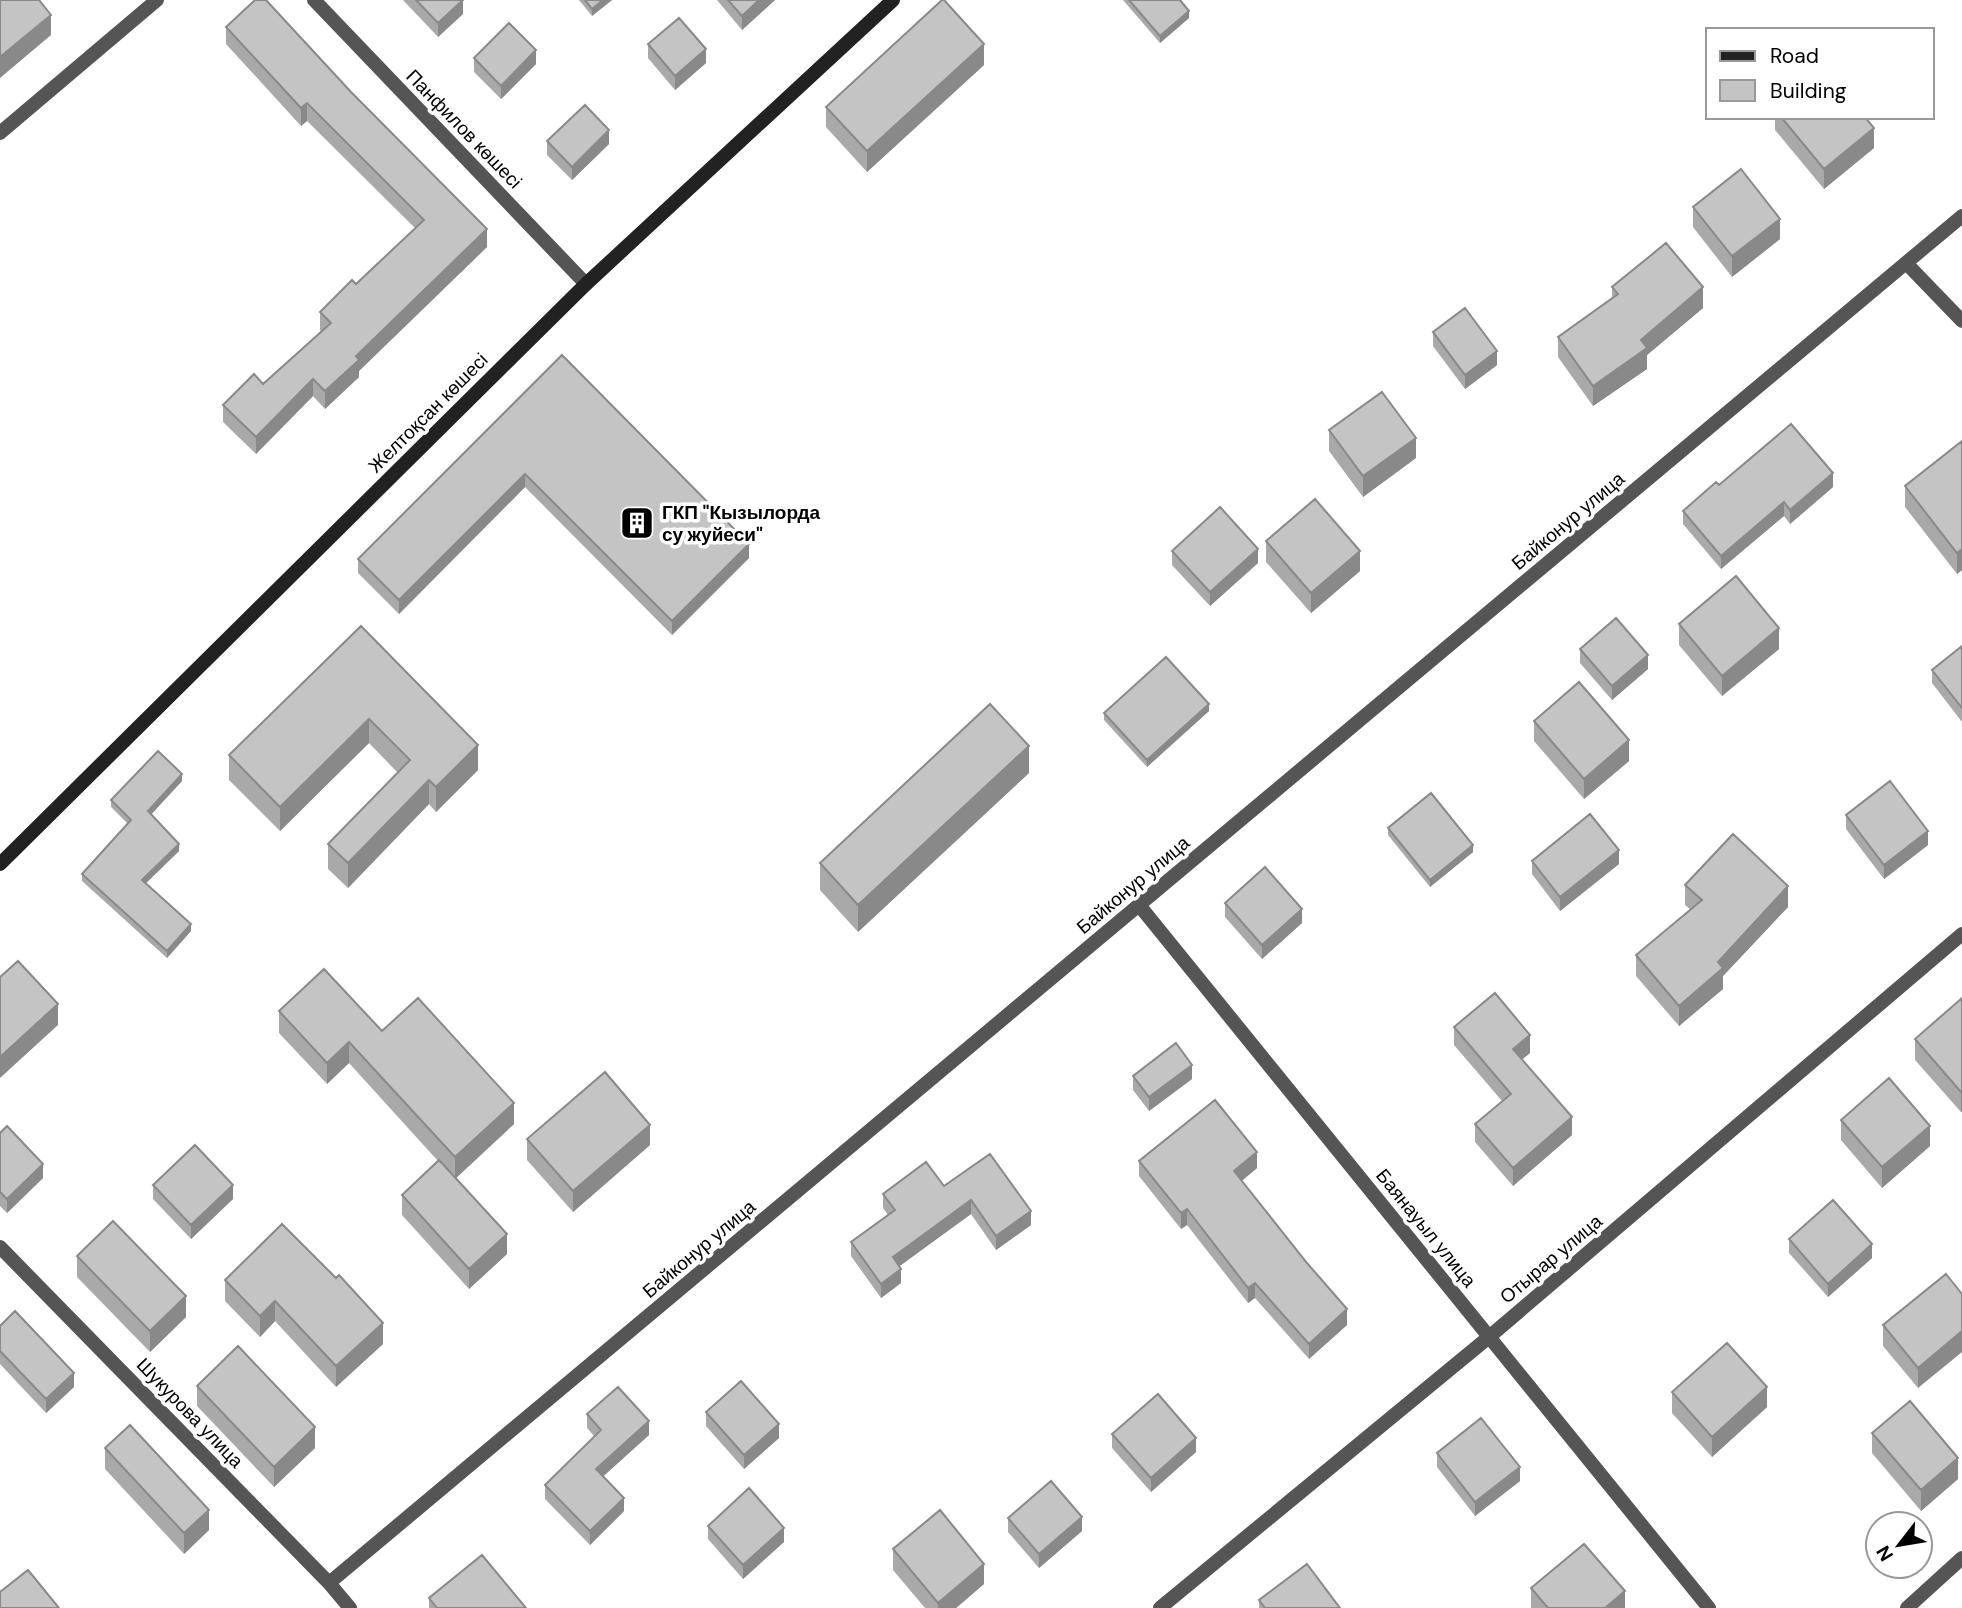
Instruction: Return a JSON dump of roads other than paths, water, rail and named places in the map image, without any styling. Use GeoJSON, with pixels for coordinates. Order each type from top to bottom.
{"type":"FeatureCollection","features":[{"type":"Feature","properties":{"kind":"street"},"geometry":{"type":"LineString","coordinates":[[0,133],[156,0]]}},
{"type":"Feature","properties":{"kind":"street","name":"Панфилов көшесі"},"geometry":{"type":"LineString","coordinates":[[314,0],[586,284]]}},
{"type":"Feature","properties":{"kind":"street","name":"Желтоқсан көшесі"},"geometry":{"type":"LineString","coordinates":[[0,864],[586,284],[893,0]]}},
{"type":"Feature","properties":{"kind":"street","name":"Байконур улица"},"geometry":{"type":"LineString","coordinates":[[329,1583],[1962,216]]}},
{"type":"Feature","properties":{"kind":"street"},"geometry":{"type":"LineString","coordinates":[[1906,263],[1962,321]]}},
{"type":"Feature","properties":{"kind":"street","name":"Баянауыл улица"},"geometry":{"type":"LineString","coordinates":[[1139,905],[1709,1608]]}},
{"type":"Feature","properties":{"kind":"street","name":"Отырар улица"},"geometry":{"type":"LineString","coordinates":[[1160,1608],[1489,1336],[1962,934]]}},
{"type":"Feature","properties":{"kind":"street","name":"Шукурова улица"},"geometry":{"type":"LineString","coordinates":[[0,1247],[329,1583],[350,1608]]}},
{"type":"Feature","properties":{"kind":"street"},"geometry":{"type":"LineString","coordinates":[[1907,1608],[1962,1558]]}},
{"type":"Feature","properties":{"kind":"place","name":"ГКП \"Кызылорда су жуйеси\""},"geometry":{"type":"Point","coordinates":[637,523]}}]}
